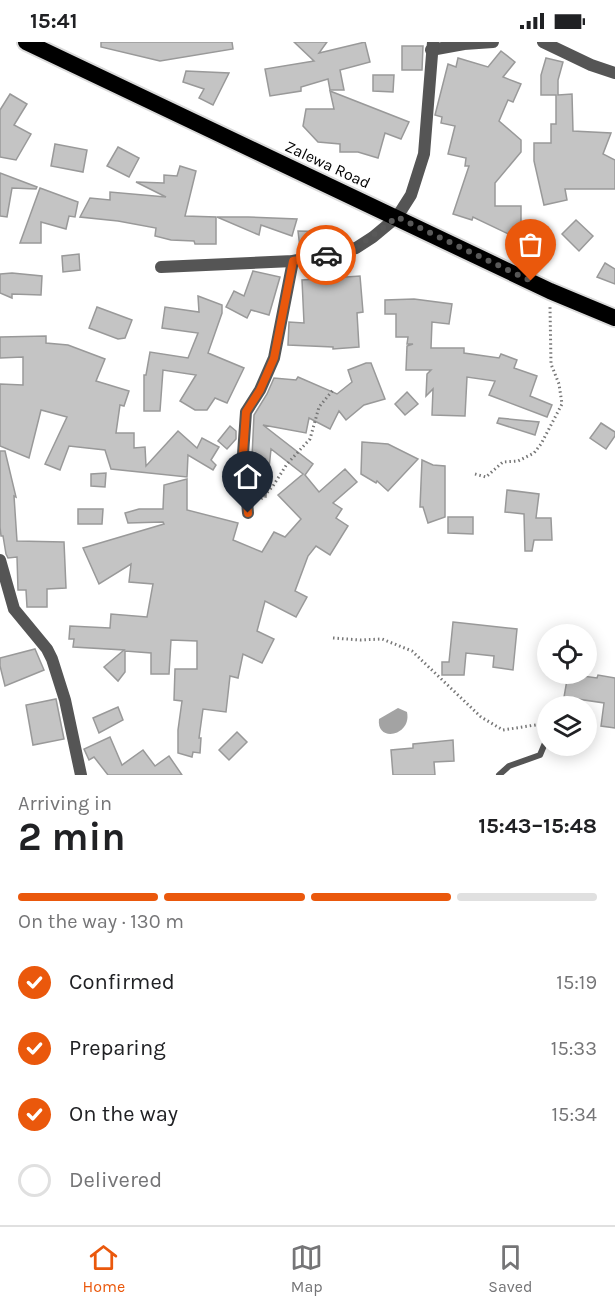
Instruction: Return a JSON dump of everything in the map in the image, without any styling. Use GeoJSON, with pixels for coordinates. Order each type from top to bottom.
{"type":"FeatureCollection","features":[{"type":"Feature","properties":{"kind":"highway","name":"Zalewa Road"},"geometry":{"type":"LineString","coordinates":[[26,42],[550,291],[615,318]]}},
{"type":"Feature","properties":{"kind":"street"},"geometry":{"type":"LineString","coordinates":[[161,267],[293,261],[356,248],[397,217],[411,195],[424,154],[432,46],[493,42]]}},
{"type":"Feature","properties":{"kind":"street"},"geometry":{"type":"LineString","coordinates":[[543,42],[615,74]]}},
{"type":"Feature","properties":{"kind":"street"},"geometry":{"type":"LineString","coordinates":[[248,513],[243,454],[246,412],[260,390],[274,358],[293,261]]}},
{"type":"Feature","properties":{"kind":"street"},"geometry":{"type":"LineString","coordinates":[[0,560],[14,609],[47,649],[52,659],[65,700],[81,775]]}},
{"type":"Feature","properties":{"kind":"lane"},"geometry":{"type":"LineString","coordinates":[[500,775],[509,766],[537,755]]}},
{"type":"Feature","properties":{"kind":"path"},"geometry":{"type":"LineString","coordinates":[[475,474],[486,477],[503,462],[518,461],[534,453],[562,404],[559,384],[551,364],[550,291]]}},
{"type":"Feature","properties":{"kind":"path"},"geometry":{"type":"LineString","coordinates":[[248,513],[273,486],[287,464],[310,439],[319,407],[333,390]]}},
{"type":"Feature","properties":{"kind":"path"},"geometry":{"type":"LineString","coordinates":[[333,638],[382,639],[412,651],[481,717],[503,730],[537,725]]}},
{"type":"Feature","properties":{"kind":"shaded area"},"geometry":{"type":"Polygon","coordinates":[[[398,708],[407,712],[407,720],[400,731],[388,734],[380,727],[379,719],[398,708]]]}},
{"type":"Feature","properties":{"kind":"building"},"geometry":{"type":"Polygon","coordinates":[[[101,42],[232,42],[233,49],[160,61],[101,47],[101,42]]]}},
{"type":"Feature","properties":{"kind":"building"},"geometry":{"type":"Polygon","coordinates":[[[294,42],[327,42],[319,53],[365,42],[370,62],[340,70],[344,90],[330,90],[328,79],[301,87],[301,91],[270,96],[265,69],[314,61],[294,42]]]}},
{"type":"Feature","properties":{"kind":"building"},"geometry":{"type":"Polygon","coordinates":[[[402,46],[423,46],[422,70],[402,70],[402,46]]]}},
{"type":"Feature","properties":{"kind":"building"},"geometry":{"type":"Polygon","coordinates":[[[501,51],[515,62],[503,77],[521,84],[513,102],[508,100],[499,121],[521,140],[521,152],[495,183],[495,206],[521,206],[521,240],[473,217],[472,220],[453,214],[469,166],[465,166],[466,158],[448,154],[455,126],[441,123],[442,117],[435,115],[448,64],[456,67],[458,58],[488,67],[501,51]]]}},
{"type":"Feature","properties":{"kind":"building"},"geometry":{"type":"Polygon","coordinates":[[[546,58],[563,62],[558,80],[558,95],[572,94],[573,131],[611,133],[603,154],[615,160],[615,189],[565,189],[567,200],[544,205],[534,161],[534,143],[551,143],[551,124],[556,124],[556,95],[541,95],[541,75],[546,58]]]}},
{"type":"Feature","properties":{"kind":"building"},"geometry":{"type":"Polygon","coordinates":[[[186,71],[229,73],[213,105],[199,98],[204,89],[183,82],[186,71]]]}},
{"type":"Feature","properties":{"kind":"building"},"geometry":{"type":"Polygon","coordinates":[[[373,75],[394,75],[393,92],[373,91],[373,75]]]}},
{"type":"Feature","properties":{"kind":"building"},"geometry":{"type":"Polygon","coordinates":[[[330,91],[409,122],[401,139],[385,133],[378,158],[358,152],[340,152],[340,144],[318,142],[303,126],[306,109],[334,109],[330,91]]]}},
{"type":"Feature","properties":{"kind":"building"},"geometry":{"type":"Polygon","coordinates":[[[10,94],[27,104],[14,125],[31,134],[16,160],[0,157],[0,110],[10,94]]]}},
{"type":"Feature","properties":{"kind":"building"},"geometry":{"type":"Polygon","coordinates":[[[55,144],[87,150],[83,172],[51,166],[55,144]]]}},
{"type":"Feature","properties":{"kind":"building"},"geometry":{"type":"Polygon","coordinates":[[[118,147],[139,158],[129,177],[107,166],[118,147]]]}},
{"type":"Feature","properties":{"kind":"building"},"geometry":{"type":"Polygon","coordinates":[[[180,166],[196,171],[185,216],[216,217],[216,244],[195,244],[194,241],[171,240],[155,236],[156,228],[80,217],[90,198],[110,200],[110,192],[166,197],[136,182],[164,183],[164,175],[177,176],[180,166]]]}},
{"type":"Feature","properties":{"kind":"building"},"geometry":{"type":"Polygon","coordinates":[[[0,173],[37,187],[36,189],[12,188],[7,217],[0,216],[0,173]]]}},
{"type":"Feature","properties":{"kind":"building"},"geometry":{"type":"Polygon","coordinates":[[[40,188],[78,202],[75,217],[69,216],[66,229],[41,222],[41,243],[20,243],[40,188]]]}},
{"type":"Feature","properties":{"kind":"building"},"geometry":{"type":"Polygon","coordinates":[[[217,217],[297,219],[292,236],[261,225],[259,235],[217,217]]]}},
{"type":"Feature","properties":{"kind":"building"},"geometry":{"type":"Polygon","coordinates":[[[576,220],[593,236],[579,251],[562,234],[576,220]]]}},
{"type":"Feature","properties":{"kind":"building"},"geometry":{"type":"Polygon","coordinates":[[[298,231],[338,232],[335,244],[300,248],[298,231]]]}},
{"type":"Feature","properties":{"kind":"building"},"geometry":{"type":"Polygon","coordinates":[[[79,254],[80,270],[63,272],[62,256],[79,254]]]}},
{"type":"Feature","properties":{"kind":"building"},"geometry":{"type":"Polygon","coordinates":[[[605,263],[615,269],[615,284],[597,277],[605,263]]]}},
{"type":"Feature","properties":{"kind":"building"},"geometry":{"type":"Polygon","coordinates":[[[253,271],[280,277],[269,315],[251,310],[247,318],[226,307],[234,291],[244,296],[253,271]]]}},
{"type":"Feature","properties":{"kind":"building"},"geometry":{"type":"Polygon","coordinates":[[[0,274],[42,276],[41,295],[12,294],[12,298],[0,293],[0,274]]]}},
{"type":"Feature","properties":{"kind":"building"},"geometry":{"type":"Polygon","coordinates":[[[360,276],[363,312],[357,313],[359,347],[333,349],[333,347],[288,345],[289,322],[304,323],[302,280],[360,276]]]}},
{"type":"Feature","properties":{"kind":"building"},"geometry":{"type":"Polygon","coordinates":[[[198,296],[222,305],[222,313],[208,353],[244,368],[227,403],[215,398],[207,410],[195,410],[180,401],[196,375],[163,370],[160,411],[144,411],[144,375],[146,375],[150,352],[188,358],[198,333],[162,328],[165,307],[199,312],[198,296]]]}},
{"type":"Feature","properties":{"kind":"building"},"geometry":{"type":"Polygon","coordinates":[[[414,299],[452,304],[449,324],[432,322],[431,348],[464,348],[464,353],[499,358],[501,354],[517,360],[514,368],[537,376],[530,396],[552,405],[547,417],[489,395],[495,381],[467,377],[465,416],[432,415],[433,389],[426,396],[427,374],[431,370],[406,370],[407,346],[413,344],[407,344],[408,337],[396,337],[396,314],[385,314],[385,300],[414,299]]]}},
{"type":"Feature","properties":{"kind":"building"},"geometry":{"type":"Polygon","coordinates":[[[97,307],[132,320],[125,338],[118,339],[89,328],[97,307]]]}},
{"type":"Feature","properties":{"kind":"building"},"geometry":{"type":"Polygon","coordinates":[[[46,336],[46,343],[68,345],[105,359],[96,381],[129,391],[124,406],[120,405],[116,433],[134,433],[134,448],[145,447],[146,466],[178,431],[197,448],[202,438],[219,447],[211,460],[216,465],[213,470],[188,455],[187,477],[111,469],[105,450],[69,446],[60,470],[45,464],[67,417],[41,410],[29,458],[0,446],[0,384],[23,385],[23,357],[0,358],[0,337],[46,336]]]}},
{"type":"Feature","properties":{"kind":"building"},"geometry":{"type":"Polygon","coordinates":[[[371,363],[385,399],[364,405],[346,420],[339,411],[330,429],[309,418],[306,433],[263,425],[313,464],[305,475],[319,492],[345,469],[357,482],[333,503],[342,509],[336,518],[348,526],[330,555],[316,546],[308,556],[295,591],[307,597],[296,617],[265,601],[257,631],[274,639],[262,663],[243,654],[238,678],[230,676],[226,712],[203,709],[199,738],[201,738],[200,753],[193,752],[192,757],[178,753],[182,701],[174,700],[175,669],[197,669],[197,641],[171,640],[169,674],[151,674],[151,653],[125,651],[125,672],[118,681],[104,667],[124,650],[73,647],[74,639],[69,639],[70,626],[110,628],[111,614],[147,617],[153,584],[129,582],[131,564],[99,584],[83,548],[164,524],[163,522],[128,523],[125,513],[139,509],[163,509],[164,485],[187,479],[187,510],[238,523],[233,540],[262,552],[274,532],[285,537],[301,519],[278,495],[303,474],[271,449],[266,497],[255,495],[252,457],[254,415],[274,378],[296,380],[298,377],[337,394],[352,382],[348,370],[371,363]]]}},
{"type":"Feature","properties":{"kind":"building"},"geometry":{"type":"Polygon","coordinates":[[[407,392],[418,404],[405,415],[395,404],[407,392]]]}},
{"type":"Feature","properties":{"kind":"building"},"geometry":{"type":"Polygon","coordinates":[[[499,418],[539,422],[535,435],[497,423],[499,418]]]}},
{"type":"Feature","properties":{"kind":"building"},"geometry":{"type":"Polygon","coordinates":[[[601,423],[615,432],[615,436],[606,449],[590,438],[601,423]]]}},
{"type":"Feature","properties":{"kind":"building"},"geometry":{"type":"Polygon","coordinates":[[[230,426],[236,431],[236,439],[227,449],[218,441],[230,426]]]}},
{"type":"Feature","properties":{"kind":"building"},"geometry":{"type":"Polygon","coordinates":[[[362,442],[388,444],[418,459],[388,491],[377,481],[376,483],[361,474],[362,442]]]}},
{"type":"Feature","properties":{"kind":"building"},"geometry":{"type":"Polygon","coordinates":[[[0,451],[5,451],[16,497],[14,496],[17,541],[64,542],[66,588],[47,589],[47,607],[27,607],[26,590],[18,590],[17,557],[8,558],[6,554],[0,527],[0,451]]]}},
{"type":"Feature","properties":{"kind":"building"},"geometry":{"type":"Polygon","coordinates":[[[422,460],[433,465],[445,466],[445,517],[428,523],[423,507],[420,507],[422,460]]]}},
{"type":"Feature","properties":{"kind":"building"},"geometry":{"type":"Polygon","coordinates":[[[106,473],[105,487],[91,486],[91,474],[106,473]]]}},
{"type":"Feature","properties":{"kind":"building"},"geometry":{"type":"Polygon","coordinates":[[[507,490],[539,494],[536,518],[551,518],[552,540],[534,540],[532,551],[525,551],[524,514],[505,512],[507,490]]]}},
{"type":"Feature","properties":{"kind":"building"},"geometry":{"type":"Polygon","coordinates":[[[78,509],[103,509],[102,524],[78,524],[78,509]]]}},
{"type":"Feature","properties":{"kind":"building"},"geometry":{"type":"Polygon","coordinates":[[[448,517],[473,517],[473,534],[448,533],[448,517]]]}},
{"type":"Feature","properties":{"kind":"building"},"geometry":{"type":"Polygon","coordinates":[[[453,622],[517,629],[513,670],[493,667],[494,656],[466,653],[464,675],[442,675],[442,662],[449,662],[453,622]]]}},
{"type":"Feature","properties":{"kind":"building"},"geometry":{"type":"Polygon","coordinates":[[[35,649],[44,670],[5,686],[0,658],[35,649]]]}},
{"type":"Feature","properties":{"kind":"building"},"geometry":{"type":"Polygon","coordinates":[[[598,675],[615,678],[615,728],[601,726],[604,703],[597,702],[597,696],[564,696],[566,684],[597,684],[598,675]]]}},
{"type":"Feature","properties":{"kind":"building"},"geometry":{"type":"Polygon","coordinates":[[[56,699],[64,739],[33,745],[26,705],[56,699]]]}},
{"type":"Feature","properties":{"kind":"building"},"geometry":{"type":"Polygon","coordinates":[[[118,707],[123,720],[99,733],[93,718],[118,707]]]}},
{"type":"Feature","properties":{"kind":"building"},"geometry":{"type":"Polygon","coordinates":[[[237,732],[247,742],[229,760],[219,750],[237,732]]]}},
{"type":"Feature","properties":{"kind":"building"},"geometry":{"type":"Polygon","coordinates":[[[110,737],[122,765],[143,750],[155,766],[169,756],[182,775],[108,775],[94,757],[89,760],[84,749],[110,737]]]}},
{"type":"Feature","properties":{"kind":"building"},"geometry":{"type":"Polygon","coordinates":[[[453,740],[454,761],[434,762],[435,775],[393,775],[391,750],[413,748],[413,744],[453,740]]]}},
{"type":"Feature","properties":{"kind":"way so far"},"geometry":{"type":"LineString","coordinates":[[326,255],[356,248],[397,217],[531,281]]}},
{"type":"Feature","properties":{"kind":"route"},"geometry":{"type":"LineString","coordinates":[[248,513],[243,454],[246,412],[260,390],[274,358],[293,261],[326,255]]}}]}
